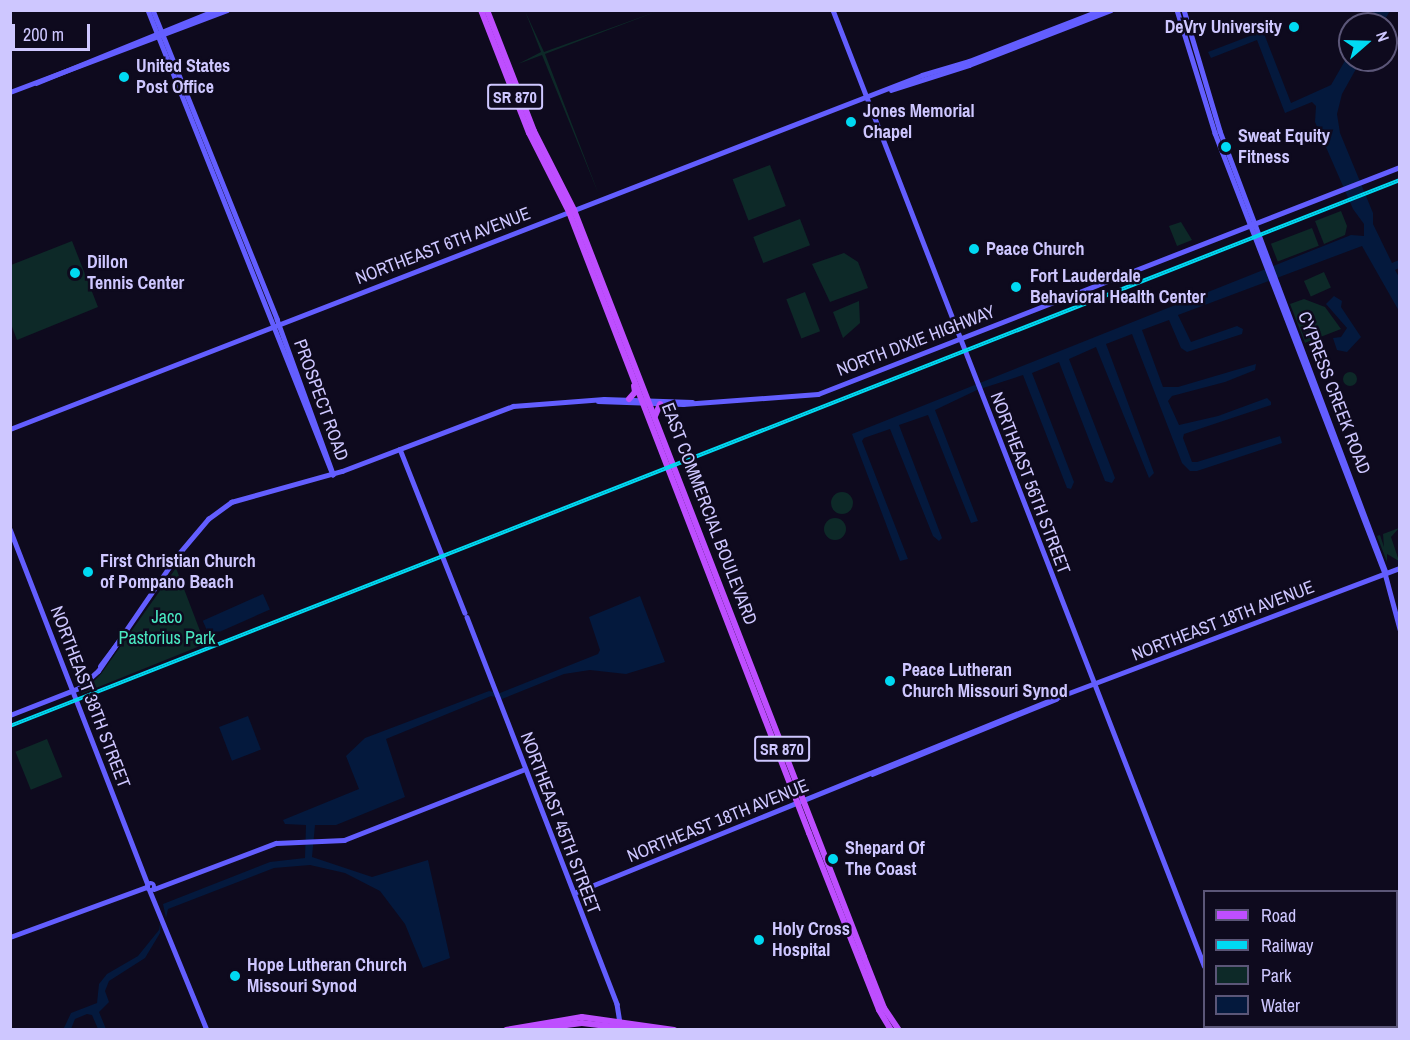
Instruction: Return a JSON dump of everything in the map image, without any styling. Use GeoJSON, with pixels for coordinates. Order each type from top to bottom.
{"type":"FeatureCollection","features":[{"type":"Feature","properties":{"kind":"main road","name":"SR 870"},"geometry":{"type":"LineString","coordinates":[[485,12],[492,40],[520,94],[531,130],[546,154],[572,211],[601,286]]}},
{"type":"Feature","properties":{"kind":"main road","name":"SR 870"},"geometry":{"type":"LineString","coordinates":[[485,12],[507,68],[518,106],[572,211],[587,257],[601,286]]}},
{"type":"Feature","properties":{"kind":"main road","name":"EAST COMMERCIAL BOULEVARD"},"geometry":{"type":"LineString","coordinates":[[601,286],[634,379],[655,417],[697,525],[717,585],[800,803],[841,898],[884,1008],[899,1029]]}},
{"type":"Feature","properties":{"kind":"main road","name":"EAST COMMERCIAL BOULEVARD"},"geometry":{"type":"LineString","coordinates":[[622,340],[630,353],[711,579],[723,592],[832,891],[879,1010],[891,1029]]}},
{"type":"Feature","properties":{"kind":"main road"},"geometry":{"type":"LineString","coordinates":[[629,399],[635,392],[634,379]]}},
{"type":"Feature","properties":{"kind":"main road"},"geometry":{"type":"LineString","coordinates":[[655,417],[660,404]]}},
{"type":"Feature","properties":{"kind":"main road"},"geometry":{"type":"LineString","coordinates":[[684,509],[697,525]]}},
{"type":"Feature","properties":{"kind":"main road"},"geometry":{"type":"LineString","coordinates":[[832,891],[841,898]]}},
{"type":"Feature","properties":{"kind":"main road"},"geometry":{"type":"LineString","coordinates":[[506,1029],[561,1018],[674,1029]]}},
{"type":"Feature","properties":{"kind":"main road"},"geometry":{"type":"LineString","coordinates":[[529,1029],[570,1024],[620,1023],[641,1029]]}},
{"type":"Feature","properties":{"kind":"street","name":"PROSPECT ROAD"},"geometry":{"type":"LineString","coordinates":[[151,10],[333,474]]}},
{"type":"Feature","properties":{"kind":"street"},"geometry":{"type":"LineString","coordinates":[[160,34],[216,10]]}},
{"type":"Feature","properties":{"kind":"street"},"geometry":{"type":"LineString","coordinates":[[10,92],[227,10]]}},
{"type":"Feature","properties":{"kind":"street","name":"NORTHEAST 56TH STREET"},"geometry":{"type":"LineString","coordinates":[[833,10],[958,339],[1203,962]]}},
{"type":"Feature","properties":{"kind":"street","name":"NORTHEAST 6TH AVENUE"},"geometry":{"type":"LineString","coordinates":[[10,429],[276,324],[1101,10]]}},
{"type":"Feature","properties":{"kind":"street","name":"NORTHEAST 6TH AVENUE"},"geometry":{"type":"LineString","coordinates":[[886,90],[969,66],[1111,10]]}},
{"type":"Feature","properties":{"kind":"street"},"geometry":{"type":"LineString","coordinates":[[1177,10],[1210,120],[1224,140],[1252,224]]}},
{"type":"Feature","properties":{"kind":"street"},"geometry":{"type":"LineString","coordinates":[[1184,10],[1230,172],[1252,224]]}},
{"type":"Feature","properties":{"kind":"street","name":"NORTH DIXIE HIGHWAY"},"geometry":{"type":"LineString","coordinates":[[10,715],[74,690],[98,671],[177,557],[221,508],[252,494],[333,474],[513,406],[629,399],[660,404],[780,399],[818,394],[1400,166]]}},
{"type":"Feature","properties":{"kind":"street","name":"CYPRESS CREEK ROAD"},"geometry":{"type":"LineString","coordinates":[[1252,224],[1385,573],[1400,629]]}},
{"type":"Feature","properties":{"kind":"street","name":"NORTH DIXIE HIGHWAY"},"geometry":{"type":"LineString","coordinates":[[598,401],[692,402]]}},
{"type":"Feature","properties":{"kind":"street","name":"NORTHEAST 45TH STREET"},"geometry":{"type":"LineString","coordinates":[[400,449],[574,893],[620,1023]]}},
{"type":"Feature","properties":{"kind":"street","name":"NORTHEAST 38TH STREET"},"geometry":{"type":"LineString","coordinates":[[10,529],[207,1029]]}},
{"type":"Feature","properties":{"kind":"street","name":"NORTHEAST 18TH AVENUE"},"geometry":{"type":"LineString","coordinates":[[574,893],[1056,699],[1400,568]]}},
{"type":"Feature","properties":{"kind":"street"},"geometry":{"type":"LineString","coordinates":[[10,937],[162,885],[256,849],[302,840],[344,840],[525,769]]}},
{"type":"Feature","properties":{"kind":"green space"},"geometry":{"type":"Polygon","coordinates":[[[525,11],[544,52],[658,11],[545,54],[599,195],[542,55],[518,64],[541,52],[525,11]]]}},
{"type":"Feature","properties":{"kind":"green space"},"geometry":{"type":"Polygon","coordinates":[[[770,165],[786,206],[748,220],[733,179],[770,165]]]}},
{"type":"Feature","properties":{"kind":"green space"},"geometry":{"type":"Polygon","coordinates":[[[1341,211],[1347,226],[1345,235],[1324,244],[1315,221],[1341,211]]]}},
{"type":"Feature","properties":{"kind":"green space"},"geometry":{"type":"Polygon","coordinates":[[[800,219],[810,245],[763,263],[753,237],[800,219]]]}},
{"type":"Feature","properties":{"kind":"green space"},"geometry":{"type":"Polygon","coordinates":[[[1181,222],[1192,240],[1177,246],[1169,226],[1181,222]]]}},
{"type":"Feature","properties":{"kind":"green space"},"geometry":{"type":"Polygon","coordinates":[[[1312,228],[1319,246],[1278,262],[1271,244],[1312,228]]]}},
{"type":"Feature","properties":{"kind":"green space"},"geometry":{"type":"Polygon","coordinates":[[[72,241],[98,307],[17,340],[11,324],[11,265],[72,241]]]}},
{"type":"Feature","properties":{"kind":"green space"},"geometry":{"type":"Polygon","coordinates":[[[844,253],[858,262],[868,288],[830,302],[812,264],[844,253]]]}},
{"type":"Feature","properties":{"kind":"green space"},"geometry":{"type":"Polygon","coordinates":[[[1324,272],[1331,288],[1311,296],[1304,281],[1324,272]]]}},
{"type":"Feature","properties":{"kind":"green space"},"geometry":{"type":"Polygon","coordinates":[[[805,292],[820,331],[801,338],[786,299],[805,292]]]}},
{"type":"Feature","properties":{"kind":"green space"},"geometry":{"type":"Polygon","coordinates":[[[1304,299],[1325,307],[1341,329],[1305,343],[1290,304],[1304,299]]]}},
{"type":"Feature","properties":{"kind":"green space"},"geometry":{"type":"Polygon","coordinates":[[[859,301],[860,323],[843,338],[833,312],[859,301]]]}},
{"type":"Feature","properties":{"kind":"green space"},"geometry":{"type":"Polygon","coordinates":[[[1350,372],[1355,374],[1357,379],[1355,384],[1350,386],[1345,384],[1343,379],[1345,374],[1350,372]]]}},
{"type":"Feature","properties":{"kind":"green space"},"geometry":{"type":"Polygon","coordinates":[[[838,492],[846,492],[853,499],[853,507],[846,514],[838,514],[831,507],[831,499],[838,492]]]}},
{"type":"Feature","properties":{"kind":"green space"},"geometry":{"type":"Polygon","coordinates":[[[835,518],[843,521],[846,529],[843,537],[835,540],[827,537],[824,529],[827,521],[835,518]]]}},
{"type":"Feature","properties":{"kind":"green space"},"geometry":{"type":"Polygon","coordinates":[[[1399,528],[1391,537],[1399,561],[1387,554],[1387,562],[1377,536],[1380,535],[1384,547],[1383,534],[1399,528]]]}},
{"type":"Feature","properties":{"kind":"green space","name":"Jaco Pastorius Park"},"geometry":{"type":"Polygon","coordinates":[[[176,568],[205,644],[81,694],[101,674],[176,568]]]}},
{"type":"Feature","properties":{"kind":"green space"},"geometry":{"type":"Polygon","coordinates":[[[47,739],[62,777],[31,790],[15,752],[47,739]]]}},
{"type":"Feature","properties":{"kind":"water"},"geometry":{"type":"Polygon","coordinates":[[[1263,31],[1291,103],[1331,85],[1338,72],[1354,72],[1342,94],[1337,114],[1340,133],[1373,213],[1373,224],[1392,263],[1399,260],[1399,268],[1395,270],[1399,277],[1399,311],[1362,246],[1178,315],[1191,342],[1237,326],[1243,329],[1242,334],[1187,352],[1181,348],[1169,320],[1142,330],[1163,387],[1178,387],[1256,364],[1255,370],[1225,382],[1172,396],[1168,401],[1179,425],[1218,416],[1267,398],[1271,402],[1271,405],[1184,434],[1183,438],[1192,462],[1280,436],[1282,443],[1197,471],[1190,471],[1182,463],[1132,334],[1106,344],[1154,473],[1149,478],[1096,347],[1069,359],[1115,478],[1112,483],[1105,481],[1059,362],[1032,373],[1074,482],[1071,489],[1067,488],[1023,375],[977,390],[935,410],[978,521],[971,523],[928,415],[899,425],[942,538],[939,541],[933,536],[890,429],[864,438],[862,441],[908,559],[900,561],[852,434],[1351,235],[1364,236],[1364,224],[1353,209],[1315,122],[1316,106],[1312,102],[1285,113],[1257,40],[1211,58],[1208,52],[1263,31]]]}},
{"type":"Feature","properties":{"kind":"water"},"geometry":{"type":"Polygon","coordinates":[[[1334,296],[1342,301],[1341,307],[1361,337],[1347,352],[1337,350],[1333,338],[1341,337],[1347,328],[1326,304],[1334,296]]]}},
{"type":"Feature","properties":{"kind":"water"},"geometry":{"type":"Polygon","coordinates":[[[263,594],[270,610],[210,636],[203,621],[263,594]]]}},
{"type":"Feature","properties":{"kind":"water"},"geometry":{"type":"Polygon","coordinates":[[[640,596],[665,662],[626,674],[590,670],[564,674],[502,699],[491,696],[386,739],[405,797],[336,825],[315,825],[312,857],[372,877],[428,860],[450,958],[423,968],[405,924],[380,891],[345,873],[310,865],[274,868],[168,909],[166,918],[163,904],[270,862],[305,858],[306,825],[285,824],[283,820],[359,789],[346,756],[365,738],[489,691],[500,693],[598,654],[600,650],[589,617],[640,596]]]}},
{"type":"Feature","properties":{"kind":"water"},"geometry":{"type":"Polygon","coordinates":[[[248,716],[261,750],[232,761],[219,727],[248,716]]]}},
{"type":"Feature","properties":{"kind":"water"},"geometry":{"type":"Polygon","coordinates":[[[161,918],[160,933],[145,958],[109,981],[105,991],[109,1002],[99,1012],[106,1029],[98,1029],[92,1015],[87,1014],[75,1019],[71,1029],[63,1030],[71,1013],[97,1003],[99,984],[107,974],[138,956],[159,930],[161,918]]]}},
{"type":"Feature","properties":{"kind":"railway"},"geometry":{"type":"LineString","coordinates":[[10,726],[1400,180]]}},
{"type":"Feature","properties":{"kind":"place","name":"DeVry University"},"geometry":{"type":"Point","coordinates":[1294,27]}},
{"type":"Feature","properties":{"kind":"place","name":"United States Post Office"},"geometry":{"type":"Point","coordinates":[124,77]}},
{"type":"Feature","properties":{"kind":"place","name":"Jones Memorial Chapel"},"geometry":{"type":"Point","coordinates":[851,122]}},
{"type":"Feature","properties":{"kind":"place","name":"Sweat Equity Fitness"},"geometry":{"type":"Point","coordinates":[1226,147]}},
{"type":"Feature","properties":{"kind":"place","name":"Peace Church"},"geometry":{"type":"Point","coordinates":[974,249]}},
{"type":"Feature","properties":{"kind":"place","name":"Dillon Tennis Center"},"geometry":{"type":"Point","coordinates":[75,273]}},
{"type":"Feature","properties":{"kind":"place","name":"Fort Lauderdale Behavioral Health Center"},"geometry":{"type":"Point","coordinates":[1016,287]}},
{"type":"Feature","properties":{"kind":"place","name":"First Christian Church of Pompano Beach"},"geometry":{"type":"Point","coordinates":[88,572]}},
{"type":"Feature","properties":{"kind":"place","name":"Peace Lutheran Church Missouri Synod"},"geometry":{"type":"Point","coordinates":[890,681]}},
{"type":"Feature","properties":{"kind":"place","name":"Shepard Of The Coast"},"geometry":{"type":"Point","coordinates":[833,859]}},
{"type":"Feature","properties":{"kind":"place","name":"Holy Cross Hospital"},"geometry":{"type":"Point","coordinates":[759,940]}},
{"type":"Feature","properties":{"kind":"place","name":"Hope Lutheran Church Missouri Synod"},"geometry":{"type":"Point","coordinates":[235,976]}}]}
